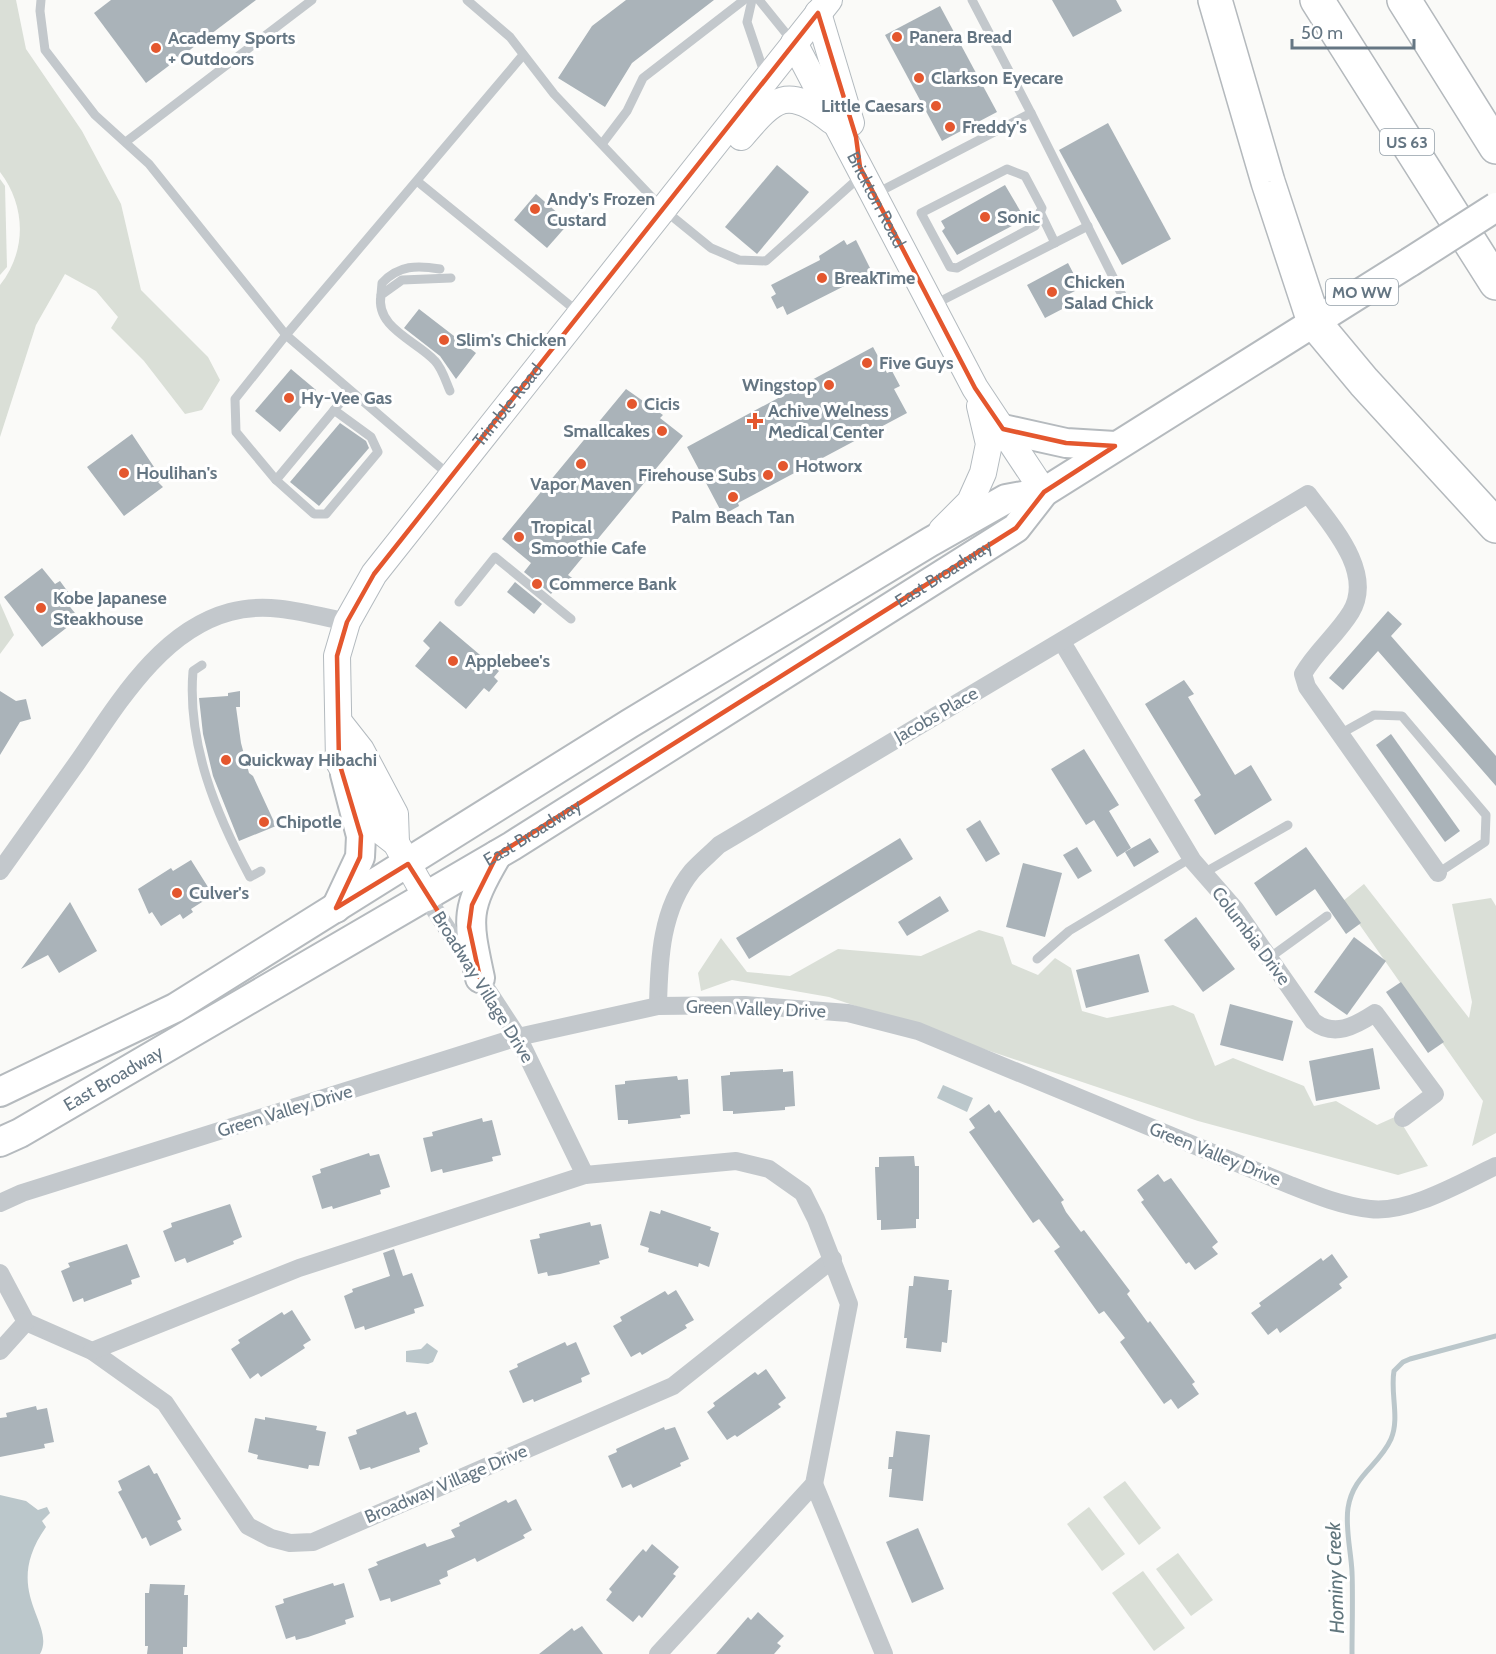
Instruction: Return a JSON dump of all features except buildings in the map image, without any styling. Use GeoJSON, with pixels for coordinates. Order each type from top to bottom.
{"type":"FeatureCollection","features":[{"type":"Feature","properties":{"kind":"highway"},"geometry":{"type":"LineString","coordinates":[[1215,0],[1268,182],[1314,322],[1364,382],[1496,526]]}},
{"type":"Feature","properties":{"kind":"highway","name":"US 63"},"geometry":{"type":"LineString","coordinates":[[1317,0],[1496,284]]}},
{"type":"Feature","properties":{"kind":"highway"},"geometry":{"type":"LineString","coordinates":[[1404,0],[1496,147]]}},
{"type":"Feature","properties":{"kind":"main road","name":"East Broadway"},"geometry":{"type":"LineString","coordinates":[[0,1142],[20,1133],[427,898],[497,855],[1016,528],[1044,492],[1496,207]]}},
{"type":"Feature","properties":{"kind":"main road"},"geometry":{"type":"LineString","coordinates":[[1003,429],[1066,443],[1115,446]]}},
{"type":"Feature","properties":{"kind":"main road","name":"East Broadway"},"geometry":{"type":"LineString","coordinates":[[3,1090],[175,1008],[336,908],[402,854],[621,729],[930,542],[1006,499],[1044,492]]}},
{"type":"Feature","properties":{"kind":"main road"},"geometry":{"type":"LineString","coordinates":[[336,908],[360,857],[361,836],[345,774]]}},
{"type":"Feature","properties":{"kind":"main road"},"geometry":{"type":"LineString","coordinates":[[480,978],[469,927],[472,905],[497,855]]}},
{"type":"Feature","properties":{"kind":"street","name":"Trimble Road"},"geometry":{"type":"LineString","coordinates":[[427,898],[402,854],[373,825],[339,762],[337,656],[347,621],[374,574],[823,7]]}},
{"type":"Feature","properties":{"kind":"street"},"geometry":{"type":"LineString","coordinates":[[823,7],[844,107],[856,137],[866,178]]}},
{"type":"Feature","properties":{"kind":"street","name":"Brickton Road"},"geometry":{"type":"LineString","coordinates":[[794,43],[975,388],[1044,492]]}},
{"type":"Feature","properties":{"kind":"street"},"geometry":{"type":"LineString","coordinates":[[684,182],[736,143],[762,112],[777,101],[793,99],[811,104],[838,125]]}},
{"type":"Feature","properties":{"kind":"street","name":"Brickton Road"},"geometry":{"type":"LineString","coordinates":[[930,542],[970,502],[983,473],[989,444],[975,388]]}},
{"type":"Feature","properties":{"kind":"street","name":"Jacobs Place"},"geometry":{"type":"LineString","coordinates":[[658,1006],[659,958],[672,906],[692,871],[719,845],[1308,494],[1346,548],[1355,567],[1357,593],[1352,611],[1303,674],[1307,687],[1340,734]]}},
{"type":"Feature","properties":{"kind":"street"},"geometry":{"type":"LineString","coordinates":[[0,871],[137,680],[186,632],[209,619],[254,607],[284,609],[347,621]]}},
{"type":"Feature","properties":{"kind":"street","name":"Columbia Drive"},"geometry":{"type":"LineString","coordinates":[[1062,642],[1191,858],[1202,874],[1235,909],[1313,1021],[1321,1028],[1334,1031],[1348,1028],[1375,1014],[1435,1094],[1403,1118]]}},
{"type":"Feature","properties":{"kind":"street","name":"Trimble Road"},"geometry":{"type":"LineString","coordinates":[[339,722],[361,750],[395,814],[402,854]]}},
{"type":"Feature","properties":{"kind":"street"},"geometry":{"type":"LineString","coordinates":[[1340,734],[1438,873]]}},
{"type":"Feature","properties":{"kind":"street","name":"Broadway Village Drive"},"geometry":{"type":"LineString","coordinates":[[427,898],[518,1037],[585,1175]]}},
{"type":"Feature","properties":{"kind":"street","name":"Green Valley Drive"},"geometry":{"type":"LineString","coordinates":[[0,1203],[22,1193],[518,1037],[658,1006],[746,1005],[848,1013],[918,1031],[1290,1185],[1326,1198],[1372,1210],[1405,1206],[1496,1166]]}},
{"type":"Feature","properties":{"kind":"street"},"geometry":{"type":"LineString","coordinates":[[92,1351],[299,1268],[585,1175],[736,1161],[770,1169],[803,1193],[833,1259],[849,1304],[814,1484],[658,1654]]}},
{"type":"Feature","properties":{"kind":"street","name":"Broadway Village Drive"},"geometry":{"type":"LineString","coordinates":[[26,1322],[92,1351],[165,1403],[248,1526],[271,1539],[290,1543],[313,1542],[673,1386],[833,1259]]}},
{"type":"Feature","properties":{"kind":"street"},"geometry":{"type":"LineString","coordinates":[[0,1273],[26,1322],[0,1351]]}},
{"type":"Feature","properties":{"kind":"street"},"geometry":{"type":"LineString","coordinates":[[814,1484],[884,1654]]}},
{"type":"Feature","properties":{"kind":"lane"},"geometry":{"type":"LineString","coordinates":[[41,0],[40,11],[45,50],[95,115],[127,141],[149,164],[285,335],[451,477]]}},
{"type":"Feature","properties":{"kind":"lane"},"geometry":{"type":"LineString","coordinates":[[127,141],[312,0]]}},
{"type":"Feature","properties":{"kind":"lane"},"geometry":{"type":"LineString","coordinates":[[467,0],[510,37],[554,94],[663,209],[711,248],[740,260],[766,261],[866,178],[1031,113]]}},
{"type":"Feature","properties":{"kind":"lane"},"geometry":{"type":"LineString","coordinates":[[602,144],[627,111],[643,78],[744,0]]}},
{"type":"Feature","properties":{"kind":"lane"},"geometry":{"type":"LineString","coordinates":[[752,0],[747,22],[766,79]]}},
{"type":"Feature","properties":{"kind":"lane"},"geometry":{"type":"LineString","coordinates":[[759,0],[794,43]]}},
{"type":"Feature","properties":{"kind":"lane"},"geometry":{"type":"LineString","coordinates":[[972,0],[1123,297]]}},
{"type":"Feature","properties":{"kind":"lane"},"geometry":{"type":"LineString","coordinates":[[334,410],[371,437],[378,452],[326,514],[314,514],[276,480],[236,432],[235,399],[285,335],[523,55]]}},
{"type":"Feature","properties":{"kind":"lane"},"geometry":{"type":"LineString","coordinates":[[1040,212],[1035,226],[957,268],[950,267],[921,213],[1007,169],[1025,176],[1042,208],[1040,212],[1055,243]]}},
{"type":"Feature","properties":{"kind":"lane"},"geometry":{"type":"LineString","coordinates":[[417,181],[580,314]]}},
{"type":"Feature","properties":{"kind":"lane"},"geometry":{"type":"LineString","coordinates":[[931,307],[1088,226]]}},
{"type":"Feature","properties":{"kind":"lane"},"geometry":{"type":"LineString","coordinates":[[440,269],[417,266],[401,269],[382,283],[379,305],[383,316],[436,362],[450,391]]}},
{"type":"Feature","properties":{"kind":"lane"},"geometry":{"type":"LineString","coordinates":[[381,296],[402,280],[451,278]]}},
{"type":"Feature","properties":{"kind":"lane"},"geometry":{"type":"LineString","coordinates":[[276,480],[350,391]]}},
{"type":"Feature","properties":{"kind":"lane"},"geometry":{"type":"LineString","coordinates":[[459,602],[495,557],[572,620]]}},
{"type":"Feature","properties":{"kind":"lane"},"geometry":{"type":"LineString","coordinates":[[202,665],[193,671],[191,699],[199,750],[211,791],[229,837],[250,877],[261,871]]}},
{"type":"Feature","properties":{"kind":"lane"},"geometry":{"type":"LineString","coordinates":[[1340,734],[1374,715],[1402,716],[1486,815],[1485,842],[1438,873]]}},
{"type":"Feature","properties":{"kind":"lane"},"geometry":{"type":"LineString","coordinates":[[1202,874],[1288,825]]}},
{"type":"Feature","properties":{"kind":"lane"},"geometry":{"type":"LineString","coordinates":[[1037,959],[1069,931],[1191,858]]}},
{"type":"Feature","properties":{"kind":"lane"},"geometry":{"type":"LineString","coordinates":[[1269,958],[1327,916]]}},
{"type":"Feature","properties":{"kind":"highlighted area"},"geometry":{"type":"Polygon","coordinates":[[[818,13],[856,137],[860,167],[975,388],[1003,429],[1066,443],[1115,446],[1044,492],[1016,528],[497,855],[472,905],[469,927],[480,978],[408,864],[336,908],[360,857],[361,836],[339,762],[337,656],[347,622],[374,574],[818,13]]]}},
{"type":"Feature","properties":{"kind":"shaded area"},"geometry":{"type":"Polygon","coordinates":[[[0,0],[16,0],[26,49],[82,131],[121,204],[141,290],[208,357],[220,380],[202,410],[185,414],[144,361],[111,328],[118,317],[96,291],[65,274],[36,325],[0,437],[0,285],[15,258],[20,228],[15,199],[0,172],[0,0]]]}},
{"type":"Feature","properties":{"kind":"shaded area"},"geometry":{"type":"Polygon","coordinates":[[[0,179],[5,186],[7,267],[0,275],[0,179]]]}},
{"type":"Feature","properties":{"kind":"shaded area"},"geometry":{"type":"Polygon","coordinates":[[[0,603],[14,635],[0,654],[0,603]]]}},
{"type":"Feature","properties":{"kind":"shaded area"},"geometry":{"type":"Polygon","coordinates":[[[1364,884],[1469,1018],[1472,1002],[1452,904],[1491,898],[1496,906],[1496,1133],[1472,1146],[1483,1101],[1343,901],[1364,884]]]}},
{"type":"Feature","properties":{"kind":"shaded area"},"geometry":{"type":"Polygon","coordinates":[[[979,930],[1003,937],[1012,964],[1038,975],[1055,958],[1071,968],[1082,1011],[1107,1018],[1173,1005],[1194,1014],[1215,1066],[1233,1058],[1304,1086],[1314,1106],[1336,1101],[1377,1125],[1397,1116],[1428,1166],[1398,1175],[1198,1121],[829,997],[732,980],[701,991],[698,973],[721,938],[747,972],[790,976],[838,949],[921,956],[979,930]]]}},
{"type":"Feature","properties":{"kind":"shaded area"},"geometry":{"type":"Polygon","coordinates":[[[943,1085],[973,1098],[967,1112],[937,1098],[943,1085]]]}},
{"type":"Feature","properties":{"kind":"shaded area"},"geometry":{"type":"Polygon","coordinates":[[[427,1343],[438,1351],[433,1362],[428,1364],[406,1362],[406,1351],[421,1349],[427,1343]]]}},
{"type":"Feature","properties":{"kind":"shaded area"},"geometry":{"type":"Polygon","coordinates":[[[1125,1481],[1161,1528],[1139,1545],[1103,1497],[1125,1481]]]}},
{"type":"Feature","properties":{"kind":"shaded area"},"geometry":{"type":"Polygon","coordinates":[[[0,1495],[26,1501],[38,1510],[47,1507],[50,1513],[42,1521],[46,1527],[33,1550],[28,1570],[28,1588],[42,1630],[43,1642],[40,1654],[0,1654],[0,1495]]]}},
{"type":"Feature","properties":{"kind":"shaded area"},"geometry":{"type":"Polygon","coordinates":[[[1089,1507],[1125,1554],[1102,1571],[1067,1524],[1089,1507]]]}},
{"type":"Feature","properties":{"kind":"shaded area"},"geometry":{"type":"Polygon","coordinates":[[[1178,1553],[1213,1600],[1191,1616],[1156,1569],[1178,1553]]]}},
{"type":"Feature","properties":{"kind":"shaded area"},"geometry":{"type":"Polygon","coordinates":[[[1143,1571],[1185,1628],[1154,1651],[1112,1593],[1143,1571]]]}},
{"type":"Feature","properties":{"kind":"waterway","name":"Hominy Creek"},"geometry":{"type":"LineString","coordinates":[[1352,1654],[1352,1582],[1347,1523],[1348,1508],[1355,1487],[1380,1457],[1394,1431],[1394,1371],[1410,1359],[1496,1336]]}},
{"type":"Feature","properties":{"kind":"place","name":"Panera Bread"},"geometry":{"type":"Point","coordinates":[897,37]}},
{"type":"Feature","properties":{"kind":"place","name":"Academy Sports + Outdoors"},"geometry":{"type":"Point","coordinates":[156,48]}},
{"type":"Feature","properties":{"kind":"place","name":"Clarkson Eyecare"},"geometry":{"type":"Point","coordinates":[919,78]}},
{"type":"Feature","properties":{"kind":"place","name":"Little Caesars"},"geometry":{"type":"Point","coordinates":[936,106]}},
{"type":"Feature","properties":{"kind":"place","name":"Freddy's"},"geometry":{"type":"Point","coordinates":[950,127]}},
{"type":"Feature","properties":{"kind":"place","name":"Andy's Frozen Custard"},"geometry":{"type":"Point","coordinates":[535,209]}},
{"type":"Feature","properties":{"kind":"place","name":"Sonic"},"geometry":{"type":"Point","coordinates":[985,217]}},
{"type":"Feature","properties":{"kind":"place","name":"BreakTime"},"geometry":{"type":"Point","coordinates":[822,278]}},
{"type":"Feature","properties":{"kind":"place","name":"Chicken Salad Chick"},"geometry":{"type":"Point","coordinates":[1052,292]}},
{"type":"Feature","properties":{"kind":"place","name":"Slim's Chicken"},"geometry":{"type":"Point","coordinates":[444,340]}},
{"type":"Feature","properties":{"kind":"place","name":"Five Guys"},"geometry":{"type":"Point","coordinates":[867,363]}},
{"type":"Feature","properties":{"kind":"place","name":"Wingstop"},"geometry":{"type":"Point","coordinates":[829,385]}},
{"type":"Feature","properties":{"kind":"place","name":"Hy-Vee Gas"},"geometry":{"type":"Point","coordinates":[289,398]}},
{"type":"Feature","properties":{"kind":"place","name":"Cicis"},"geometry":{"type":"Point","coordinates":[632,404]}},
{"type":"Feature","properties":{"kind":"place","name":"Achive Welness Medical Center"},"geometry":{"type":"Point","coordinates":[755,421]}},
{"type":"Feature","properties":{"kind":"place","name":"Smallcakes"},"geometry":{"type":"Point","coordinates":[662,431]}},
{"type":"Feature","properties":{"kind":"place","name":"Vapor Maven"},"geometry":{"type":"Point","coordinates":[581,464]}},
{"type":"Feature","properties":{"kind":"place","name":"Hotworx"},"geometry":{"type":"Point","coordinates":[783,466]}},
{"type":"Feature","properties":{"kind":"place","name":"Houlihan's"},"geometry":{"type":"Point","coordinates":[124,473]}},
{"type":"Feature","properties":{"kind":"place","name":"Firehouse Subs"},"geometry":{"type":"Point","coordinates":[768,475]}},
{"type":"Feature","properties":{"kind":"place","name":"Palm Beach Tan"},"geometry":{"type":"Point","coordinates":[733,497]}},
{"type":"Feature","properties":{"kind":"place","name":"Tropical Smoothie Cafe"},"geometry":{"type":"Point","coordinates":[519,537]}},
{"type":"Feature","properties":{"kind":"place","name":"Commerce Bank"},"geometry":{"type":"Point","coordinates":[537,584]}},
{"type":"Feature","properties":{"kind":"place","name":"Kobe Japanese Steakhouse"},"geometry":{"type":"Point","coordinates":[41,608]}},
{"type":"Feature","properties":{"kind":"place","name":"Applebee's"},"geometry":{"type":"Point","coordinates":[453,661]}},
{"type":"Feature","properties":{"kind":"place","name":"Quickway Hibachi"},"geometry":{"type":"Point","coordinates":[226,760]}},
{"type":"Feature","properties":{"kind":"place","name":"Chipotle"},"geometry":{"type":"Point","coordinates":[264,822]}},
{"type":"Feature","properties":{"kind":"place","name":"Culver's"},"geometry":{"type":"Point","coordinates":[177,893]}}]}
